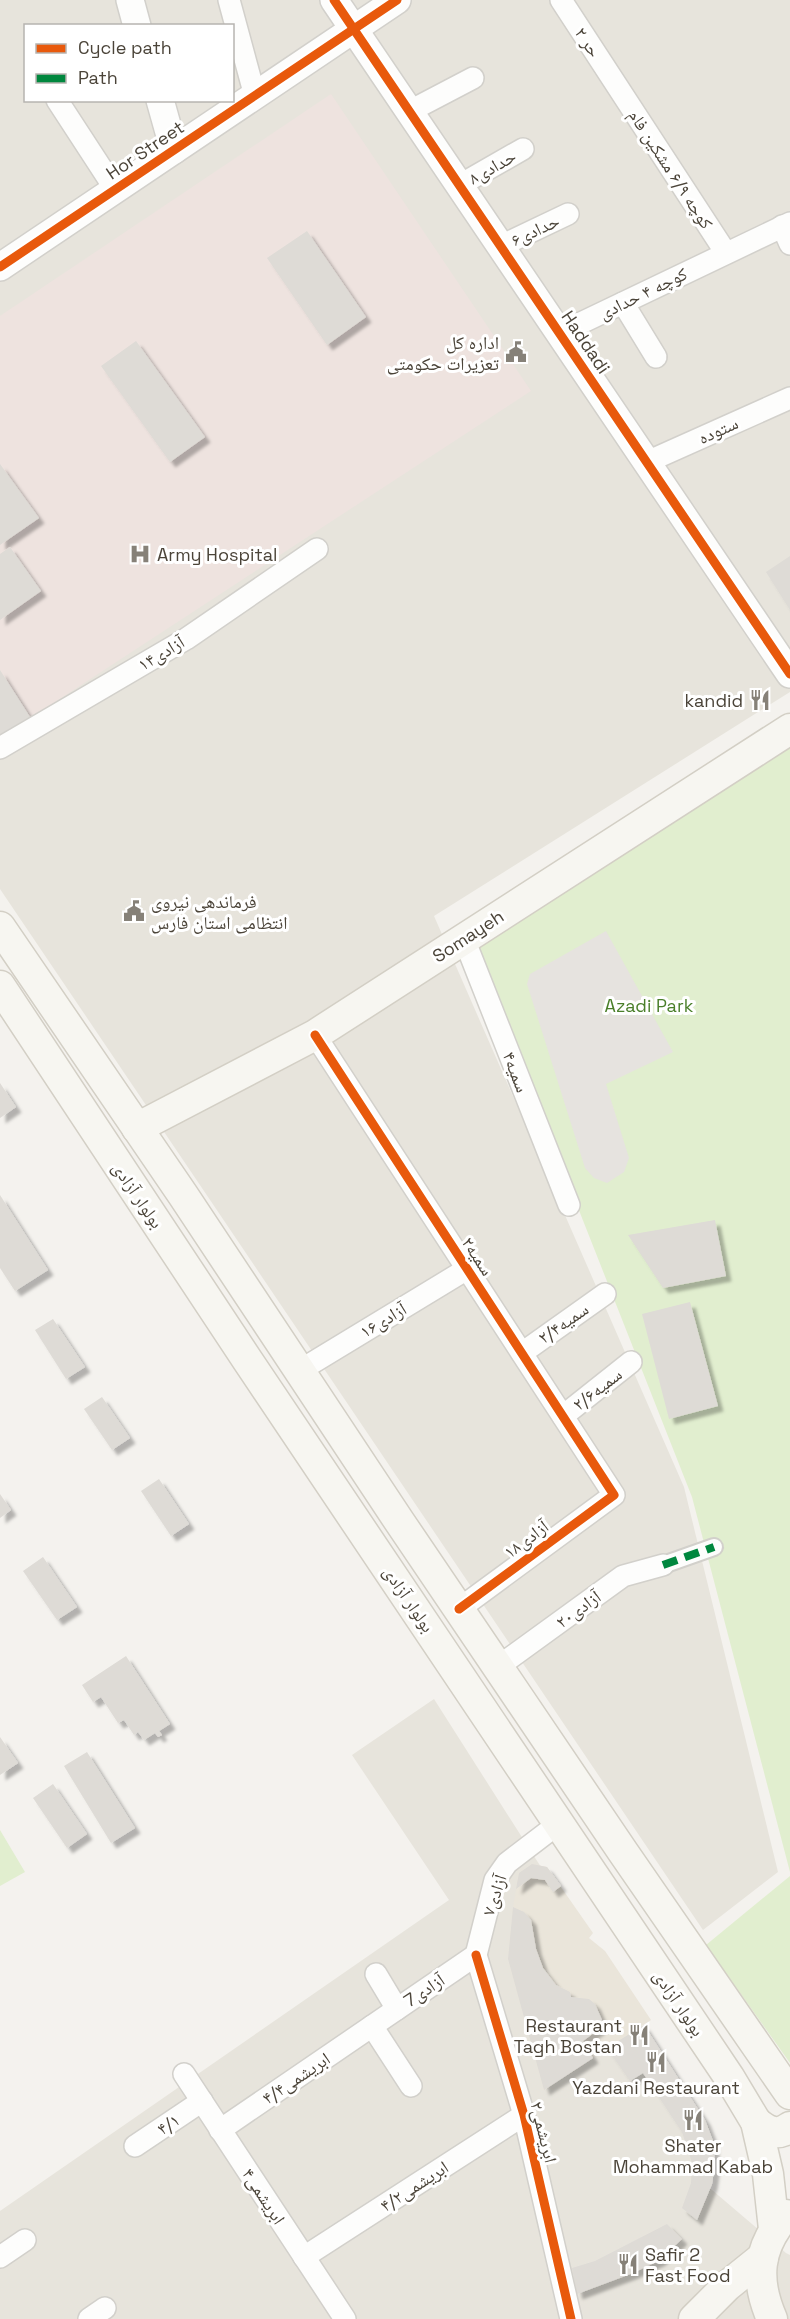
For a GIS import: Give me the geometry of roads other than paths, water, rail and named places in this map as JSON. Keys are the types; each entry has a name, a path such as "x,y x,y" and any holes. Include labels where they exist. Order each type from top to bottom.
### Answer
{"main road":[{"name":"Somayeh","path":"137,1128 315,1035 790,729"},
{"name":"بولوار آزادی","path":"0,927 459,1610 790,2094"},
{"name":"بولوار آزادی","path":"0,986 248,1361 729,2077 756,2122 782,2220"},
{"path":"248,1361 279,1341"},
{"path":"756,2122 768,2132 783,2132 790,2127"},
{"path":"772,2319 763,2298 760,2271 763,2257 782,2220"},
{"path":"694,2319 727,2286 763,2257"}],"street":[{"path":"130,0 136,24"},
{"path":"229,0 255,96"},
{"name":"Haddadi","path":"334,0 790,674"},
{"name":"Hor Street","path":"0,267 397,0"},
{"name":"۲ حر","path":"561,0 616,84"},
{"path":"410,111 473,78"},
{"name":"کوچه ۶/۹ مشکین فام","path":"616,84 726,253"},
{"path":"58,102 116,189"},
{"path":"161,102 174,150"},
{"name":"۸حدادی","path":"460,185 523,148"},
{"name":"۶حدادی","path":"501,246 568,214"},
{"name":"کوچه ۴ حدادی","path":"560,333 726,253 787,231"},
{"path":"623,303 656,357"},
{"name":"ستوده","path":"647,462 790,398"},
{"name":"آزادی۱۴","path":"0,747 186,639 317,549"},
{"name":"سمیه۴","path":"464,939 569,1204"},
{"name":"۲سمیه","path":"315,1035 614,1495"},
{"name":"آزادی۱۶","path":"299,1371 467,1269"},
{"name":"سمیه۲/۴","path":"522,1353 605,1294"},
{"name":"سمیه۲/۶","path":"563,1416 631,1362"},
{"name":"آزادی۱۸","path":"459,1610 614,1495"},
{"path":"663,1565 714,1547"},
{"name":"آزادی۲۰","path":"499,1666 623,1576 663,1565"},
{"name":"آزادی۷","path":"476,1955 495,1880 507,1863 558,1824"},
{"name":"7آزادی","path":"372,2026 476,1955"},
{"name":"ابریشمی۲","path":"476,1955 524,2115 571,2319"},
{"path":"376,1974 397,2008"},
{"path":"372,2026 411,2086"},
{"name":"ابریشمی۴/۴","path":"220,2130 372,2026"},
{"name":"ابریشمی۴","path":"184,2074 345,2319"},
{"name":"۴/۱","path":"135,2146 202,2101"},
{"name":"ابریشمی۴/۲","path":"304,2257 524,2115"},
{"path":"0,2257 25,2241"}],"place":[{"name":"اداره کل تعزیرات حکومتی","path":"516,352"},
{"name":"Army Hospital","path":"140,554"},
{"name":"kandid","path":"760,700"},
{"name":"فرماندهی نیروی انتظامی استان فارس","path":"134,911"},
{"name":"Restaurant Tagh Bostan","path":"639,2035"},
{"name":"Yazdani Restaurant","path":"656,2062"},
{"name":"Shater Mohammad Kabab","path":"693,2120"},
{"name":"Safir 2 Fast Food","path":"628,2264"}],"park label":[{"name":"Azadi Park","path":"649,1005"}]}
